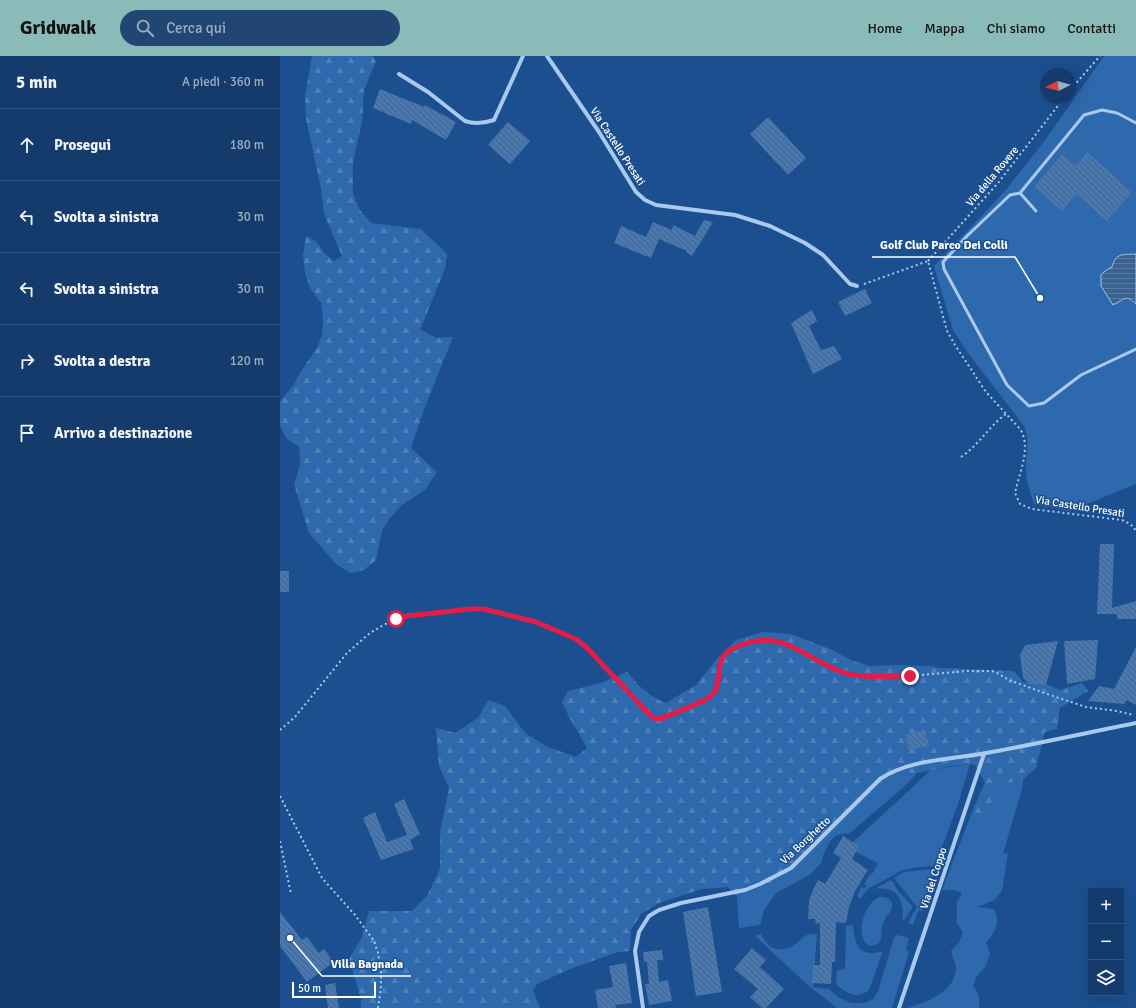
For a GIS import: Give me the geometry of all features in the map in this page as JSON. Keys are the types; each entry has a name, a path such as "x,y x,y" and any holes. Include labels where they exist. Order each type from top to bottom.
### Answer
{"street":[{"path":"398,74 428,92 465,121 472,123 490,122 494,120 523,56"},
{"name":"Via Castello Presati","path":"547,56 599,132 636,192 645,200 656,204 735,215 770,226 805,243 823,255 850,284 857,286"},
{"path":"984,754 1136,723"},
{"name":"Via Borghetto","path":"643,1008 635,951 639,932 649,916 659,910 681,903 744,890 760,884 791,868 880,780 891,772 906,766 984,754"},
{"name":"Via del Coppo","path":"899,1008 984,754"}],"lane":[{"path":"1136,123 1117,112 1102,110 1084,116 1020,193 1010,195 967,236 943,262 944,269 1007,385 1029,406 1044,403 1082,374 1136,348"},
{"path":"1020,193 1036,211"}],"path":[{"path":"1076,83 1100,56"},
{"name":"Via della Rovere","path":"928,261 998,183 1059,104"},
{"path":"857,286 928,261"},
{"name":"Via Castello Presati","path":"928,261 947,331 955,346 986,392 1024,435 1024,456 1015,493 1020,504 1032,508 1122,520 1131,525 1136,532"},
{"path":"961,457 971,451 996,422 1006,414"},
{"path":"280,730 295,717 347,653 370,633 389,622 407,616 470,609 484,609 500,612 536,622 576,639 587,648 648,713 656,719 660,719 708,698 715,690 720,663 724,655 731,649 754,641 772,640 786,643 837,670 850,675 910,676 968,671 992,671 997,672 1009,680 1037,691 1086,707 1117,711 1136,716"},
{"path":"280,796 322,878 355,915 374,941 378,953 381,972 381,987 378,1008"},
{"path":"280,842 290,894"}],"green space":[{"path":"312,56 373,56 376,61 364,90 362,122 353,162 353,194 360,210 371,223 421,229 447,254 445,269 420,330 437,338 453,337 424,409 411,448 437,472 425,490 402,505 390,518 382,530 376,560 364,570 350,573 336,564 309,533 294,484 299,469 299,447 286,438 280,425 280,401 293,386 301,371 317,348 322,335 323,318 321,303 310,288 305,272 303,255 306,236 316,241 325,254 334,261 342,256 324,214 321,188 306,119 305,96"},
{"path":"1104,56 1136,56 1136,484 1070,511 1034,504 1026,476 1027,441 1024,426 968,353 953,330 934,266 1005,191 1043,143 1070,104 1076,104 1076,96"},
{"path":"763,632 791,634 830,649 853,661 870,666 930,666 939,668 1014,671 1023,682 1043,683 1060,690 1082,683 1088,691 1060,708 1057,729 1045,732 1036,768 1023,779 1019,779 1000,787 983,821 970,817 985,782 974,764 952,766 902,776 888,782 804,864 789,875 737,897 728,887 702,889 659,903 641,914 631,930 630,951 618,952 570,969 537,984 533,990 540,1008 361,1008 361,999 349,959 362,937 369,911 412,911 427,896 440,869 440,832 449,788 439,766 436,728 455,733 478,718 488,700 505,706 525,733 548,747 576,757 587,748 562,702 568,691 601,683 627,672 644,690 666,703 696,685 716,660 736,640"},
{"path":"970,764 957,807 935,866 903,870 869,888 860,899 857,896 861,887 865,888 867,886 864,884 870,874 873,873 878,863 856,852 853,842 931,770"},
{"path":"917,773 907,784 850,833 837,835 830,841 821,863 811,874 776,893 764,910 760,925 739,928 737,897 789,875 804,864 888,782 902,776"},
{"path":"1019,779 1023,779 1023,785 1003,854 1008,853 1002,891 994,900 978,907 994,909 997,918 996,927 986,943 990,954 985,967 976,977 973,986 979,995 979,1008 908,1008 932,999 940,994 951,983 955,976 956,967 951,951 959,942 963,933 957,923 957,902 962,893 954,890 942,890 970,817 983,821 1000,787"},
{"path":"935,869 922,911 918,911 913,925 908,923 917,907 894,878 904,872"},
{"path":"891,880 899,892 913,907 903,922 901,902 898,896 890,890 875,889"},
{"path":"880,897 889,899 892,907 884,920 880,942 869,946 862,935 863,920 869,905"},
{"path":"853,925 855,939 863,951 875,953 883,951 869,990 860,995 852,994 836,984 837,970 845,969 846,926"},
{"path":"761,934 772,947 781,949 792,946 807,935 817,934 813,987 829,989 838,997 851,1003 865,1003 873,999 878,991 894,938 897,935 909,938 906,949 909,952 892,1008 837,1008 810,987 755,936"}],"shaded area":[{"path":"1136,254 1136,304 1130,299 1125,298 1113,305 1101,286 1101,275 1112,267 1116,259 1121,255"}],"building":[{"path":"380,89 424,107 425,105 456,122 446,140 412,120 411,124 373,108"},
{"path":"768,117 806,158 788,175 750,134"},
{"path":"508,122 530,141 510,164 488,145"},
{"path":"1087,152 1132,192 1107,221 1076,194 1062,211 1034,187 1062,154 1076,166"},
{"path":"704,220 713,222 692,256 686,252 687,251 659,239 651,258 614,243 621,226 646,237 653,222 672,230 673,225 695,236"},
{"path":"865,289 872,303 845,316 838,302"},
{"path":"812,310 817,321 809,326 821,350 834,346 842,359 813,374 791,323"},
{"path":"1100,544 1114,544 1112,608 1136,601 1136,619 1117,619 1117,614 1097,614"},
{"path":"280,571 289,571 289,592 280,592"},
{"path":"1098,640 1095,679 1067,684 1064,641"},
{"path":"1058,641 1046,685 1030,684 1023,678 1020,655 1025,645"},
{"path":"1136,647 1136,705 1126,700 1125,704 1088,701 1099,686 1114,689"},
{"path":"925,730 929,746 909,750 905,735"},
{"path":"404,799 420,834 410,840 414,849 381,860 363,818 375,812 387,842 407,835 394,804"},
{"path":"843,836 859,846 852,859 868,870 855,891 849,907 846,923 836,922 835,962 832,962 831,984 812,983 813,965 820,965 820,923 816,924 815,919 808,919 809,901 818,880 825,884 841,858 833,853"},
{"path":"708,907 722,992 696,996 683,912"},
{"path":"280,912 302,940 307,937 319,953 324,949 334,962 307,982 280,946"},
{"path":"752,948 766,960 760,967 784,989 766,1008 762,1008 750,997 758,989 734,969"},
{"path":"662,950 663,960 657,960 659,982 668,980 672,1001 649,1005 645,984 649,984 647,962 644,962 643,952"},
{"path":"626,963 632,1003 615,1005 616,1008 598,1008 595,990 613,987 609,966"},
{"path":"335,983 339,1008 328,1008 325,985"}],"place":[{"name":"Golf Club Parco Dei Colli","path":"1040,298"},
{"name":"Villa Bagnada","path":"290,938"}],"route":[{"path":"396,619 407,616 470,609 484,609 536,622 576,639 587,648 648,713 656,719 660,719 708,698 714,693 720,663 724,655 731,649 754,641 777,640 786,643 837,670 850,675 910,676"}]}
